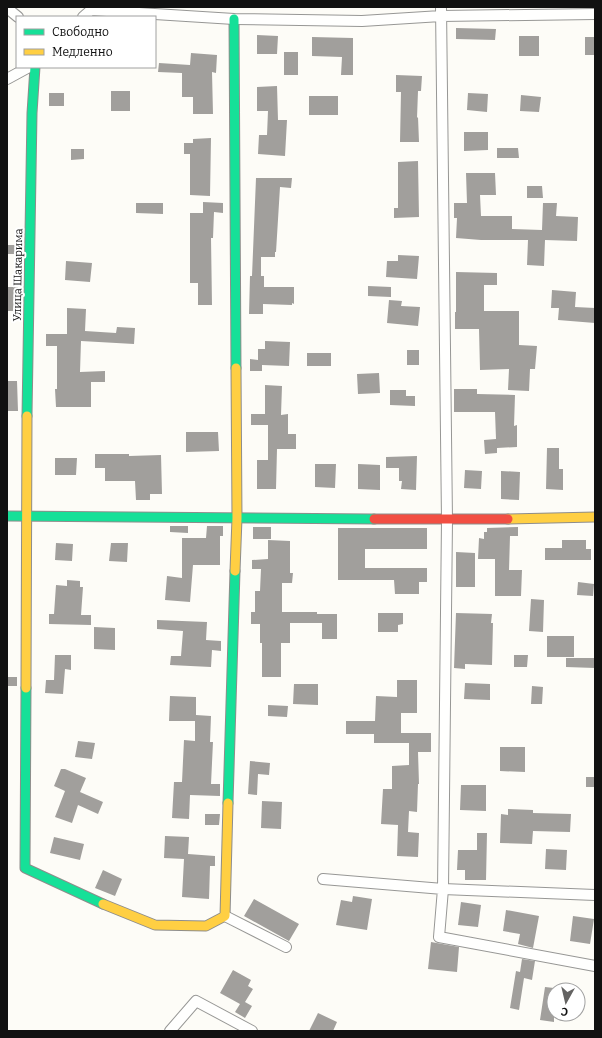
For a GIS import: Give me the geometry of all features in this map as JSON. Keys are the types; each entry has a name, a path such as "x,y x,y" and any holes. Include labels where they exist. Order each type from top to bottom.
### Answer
{"street":[{"path":"7,8 17,16"},
{"path":"84,16 93,8 234,19 362,21 441,12 595,14"},
{"path":"441,12 447,520 443,889 439,937 595,966"},
{"path":"234,19 237,518 225,916 286,947"},
{"path":"7,80 26,68"},
{"name":"Улица Шакарима","path":"35,68 32,113 26,516 25,868 115,910 155,925 206,926 225,916"},
{"path":"7,516 447,520 595,517"},
{"path":"323,879 443,889 595,895"},
{"path":"170,1031 196,1001 252,1031"}],"building":[{"path":"456,28 496,29 495,40 456,39"},
{"path":"257,35 278,36 277,54 257,54"},
{"path":"519,36 539,36 539,56 519,56"},
{"path":"312,37 353,38 353,75 341,75 342,57 312,56"},
{"path":"585,37 595,37 595,55 585,55"},
{"path":"284,52 298,52 298,75 284,75"},
{"path":"191,53 217,55 216,73 212,72 213,114 193,114 193,97 182,97 182,73 158,72 159,63 190,65"},
{"path":"396,75 422,76 421,91 418,91 417,118 418,117 419,142 400,142 401,92 396,92"},
{"path":"277,86 278,120 287,120 285,156 258,154 259,135 267,135 268,111 257,111 257,87"},
{"path":"111,91 130,91 130,111 111,111"},
{"path":"49,93 64,93 64,106 49,106"},
{"path":"468,93 488,94 487,112 467,110"},
{"path":"521,95 541,97 539,112 520,111"},
{"path":"309,96 338,96 338,115 309,115"},
{"path":"464,132 488,132 488,150 464,151"},
{"path":"211,138 210,196 190,195 190,154 184,154 184,143 193,143 193,139"},
{"path":"497,148 518,148 519,158 497,158"},
{"path":"71,149 84,149 84,159 71,160"},
{"path":"418,161 419,217 394,218 394,208 398,208 398,162"},
{"path":"466,173 495,173 496,195 480,195 481,216 512,216 512,229 542,230 543,203 557,203 556,216 578,217 577,241 545,240 544,266 527,265 528,240 481,240 456,238 457,218 454,218 454,203 467,203"},
{"path":"256,178 292,178 291,188 280,187 275,257 261,257 261,276 264,276 264,287 294,287 294,304 263,304 263,314 249,314 250,276 252,276"},
{"path":"527,186 542,186 543,198 527,198"},
{"path":"203,202 223,203 223,213 214,212 213,238 211,238 212,305 198,305 198,283 190,283 190,213 203,213"},
{"path":"136,203 163,203 163,214 136,213"},
{"path":"7,245 17,245 16,254 7,254"},
{"path":"398,255 419,256 417,279 386,277 387,261 398,261"},
{"path":"66,261 92,263 90,282 65,280"},
{"path":"456,272 497,273 497,285 484,285 484,311 519,311 519,345 537,346 535,369 530,369 529,391 508,390 509,369 480,370 479,329 455,329"},
{"path":"368,286 391,287 391,297 368,296"},
{"path":"7,287 18,287 18,311 7,311"},
{"path":"552,290 576,292 575,307 595,308 595,323 558,320 559,308 551,308"},
{"path":"389,300 402,301 401,306 420,307 418,326 387,323"},
{"path":"67,308 86,309 85,331 116,333 117,327 135,328 134,344 81,341 80,372 105,371 105,382 91,382 91,407 56,407 55,389 57,389 57,346 46,346 46,334 67,334"},
{"path":"265,341 290,342 289,366 262,365 262,371 250,371 250,359 258,360 258,349 265,349"},
{"path":"407,350 419,350 419,365 407,365"},
{"path":"307,353 331,353 331,366 307,366"},
{"path":"379,373 380,393 358,394 357,374"},
{"path":"7,381 17,381 18,411 7,411"},
{"path":"265,385 282,386 281,415 288,414 288,434 296,434 296,449 277,449 276,489 257,489 257,460 268,460 268,425 251,425 251,414 265,414"},
{"path":"454,389 477,389 477,394 515,395 514,426 517,425 517,447 497,448 497,453 485,454 484,440 496,439 495,412 454,412"},
{"path":"390,390 406,390 406,396 415,396 415,406 390,405"},
{"path":"186,432 218,432 219,451 186,452"},
{"path":"547,448 559,448 559,469 563,469 563,490 546,489"},
{"path":"95,454 129,454 129,456 161,455 162,494 150,494 150,500 136,500 135,481 105,481 105,468 95,468"},
{"path":"417,456 416,490 401,489 402,481 399,481 399,468 386,468 386,457"},
{"path":"55,458 77,458 76,475 55,475"},
{"path":"315,464 336,464 335,488 315,487"},
{"path":"358,464 380,465 380,490 358,489"},
{"path":"465,470 482,471 481,489 464,488"},
{"path":"501,471 520,472 519,500 501,499"},
{"path":"170,526 188,526 188,533 170,532"},
{"path":"207,526 223,526 223,536 220,536 220,565 193,565 190,602 165,600 167,576 182,578 182,538 206,538"},
{"path":"253,527 271,527 271,539 253,539"},
{"path":"518,527 518,536 510,536 509,570 522,570 521,596 495,596 495,559 478,559 479,538 484,539 484,532 487,532 487,528"},
{"path":"338,528 427,528 427,549 365,549 365,568 427,568 427,582 419,582 419,594 395,594 394,580 338,580"},
{"path":"268,540 290,541 290,573 293,573 292,583 282,583 282,612 317,612 317,614 337,614 337,639 322,639 322,623 290,623 290,643 281,643 281,677 262,677 262,643 260,643 260,624 251,624 251,612 255,612 255,591 260,591 261,569 252,569 252,560 268,559"},
{"path":"562,540 586,540 586,549 591,549 591,560 545,560 545,548 562,548"},
{"path":"56,543 73,544 72,561 55,560"},
{"path":"111,543 128,543 127,562 109,561"},
{"path":"456,552 475,553 475,587 456,587"},
{"path":"67,580 80,581 80,587 83,587 81,615 91,615 91,625 49,624 49,614 54,614 56,585 67,586"},
{"path":"578,582 594,584 593,596 577,595"},
{"path":"531,599 544,600 543,632 529,631"},
{"path":"378,613 403,613 403,624 398,625 398,632 378,632"},
{"path":"456,613 492,614 492,665 465,664 465,669 454,668"},
{"path":"157,620 207,622 206,640 221,641 221,651 212,650 211,667 170,665 171,656 181,656 183,631 157,629"},
{"path":"94,627 115,628 115,650 94,649"},
{"path":"547,636 574,636 574,657 547,657"},
{"path":"55,655 71,655 71,670 65,669 63,694 45,693 46,680 54,680"},
{"path":"514,655 528,655 527,667 514,667"},
{"path":"566,658 595,658 595,668 566,667"},
{"path":"7,677 17,677 17,686 7,686"},
{"path":"397,680 417,680 417,713 401,713 401,733 431,733 431,752 418,752 419,784 417,812 409,811 408,832 419,833 418,857 397,856 398,825 381,824 383,789 392,789 392,766 409,765 409,743 374,743 374,734 346,734 346,721 375,721 376,696 397,697"},
{"path":"465,683 490,684 490,700 464,699"},
{"path":"294,684 318,684 318,705 293,704"},
{"path":"532,686 543,687 542,704 531,704"},
{"path":"170,696 196,697 196,715 211,716 210,742 213,742 211,784 220,784 220,796 190,795 189,819 172,818 174,782 182,782 184,740 195,741 195,721 169,721"},
{"path":"268,705 288,706 287,717 268,716"},
{"path":"78,741 95,743 92,759 75,757"},
{"path":"500,747 525,747 525,772 500,771"},
{"path":"250,761 270,763 269,775 258,774 257,795 248,794"},
{"path":"61,769 65,769 86,778 80,792 103,802 98,814 78,805 72,823 55,817 65,791 54,786"},
{"path":"586,777 595,777 595,787 586,787"},
{"path":"461,785 486,785 486,811 460,810"},
{"path":"262,801 282,802 281,829 261,828"},
{"path":"508,809 533,810 533,813 571,814 570,832 533,831 532,844 500,843 501,814 508,815"},
{"path":"205,814 220,814 219,825 205,825"},
{"path":"477,833 487,833 486,880 465,880 465,870 457,870 458,850 477,850"},
{"path":"165,836 189,837 188,854 215,856 215,866 210,866 209,899 182,897 184,859 164,858"},
{"path":"54,837 84,844 80,860 50,853"},
{"path":"546,849 567,850 566,870 545,869"},
{"path":"103,870 122,879 115,896 95,888"},
{"path":"353,896 372,899 367,930 336,925 341,900 352,902"},
{"path":"254,899 299,924 289,941 244,916"},
{"path":"461,902 481,905 478,927 458,925"},
{"path":"506,910 539,916 533,948 518,944 520,934 503,931"},
{"path":"573,916 594,919 590,944 570,941"},
{"path":"431,942 459,947 457,972 428,969"},
{"path":"522,959 535,961 532,980 524,978 519,1010 510,1008 516,971 520,972"},
{"path":"233,970 251,980 248,986 253,989 245,1002 252,1006 245,1018 235,1012 240,1004 220,993"},
{"path":"545,987 546,987 546,1021 540,1020"},
{"path":"318,1013 337,1022 333,1031 309,1031"}],"traffic: fast":[{"path":"234,19 236,368"},
{"path":"27,416 32,113 35,68"},
{"path":"7,516 374,519"},
{"path":"228,803 235,571"},
{"path":"26,688 25,868 103,904"}],"traffic: slow":[{"path":"235,571 237,518 236,368"},
{"path":"26,688 27,416"},
{"path":"508,519 595,517"},
{"path":"103,904 155,925 206,926 225,916 228,803"}],"traffic: jam":[{"path":"374,519 508,519"}]}
